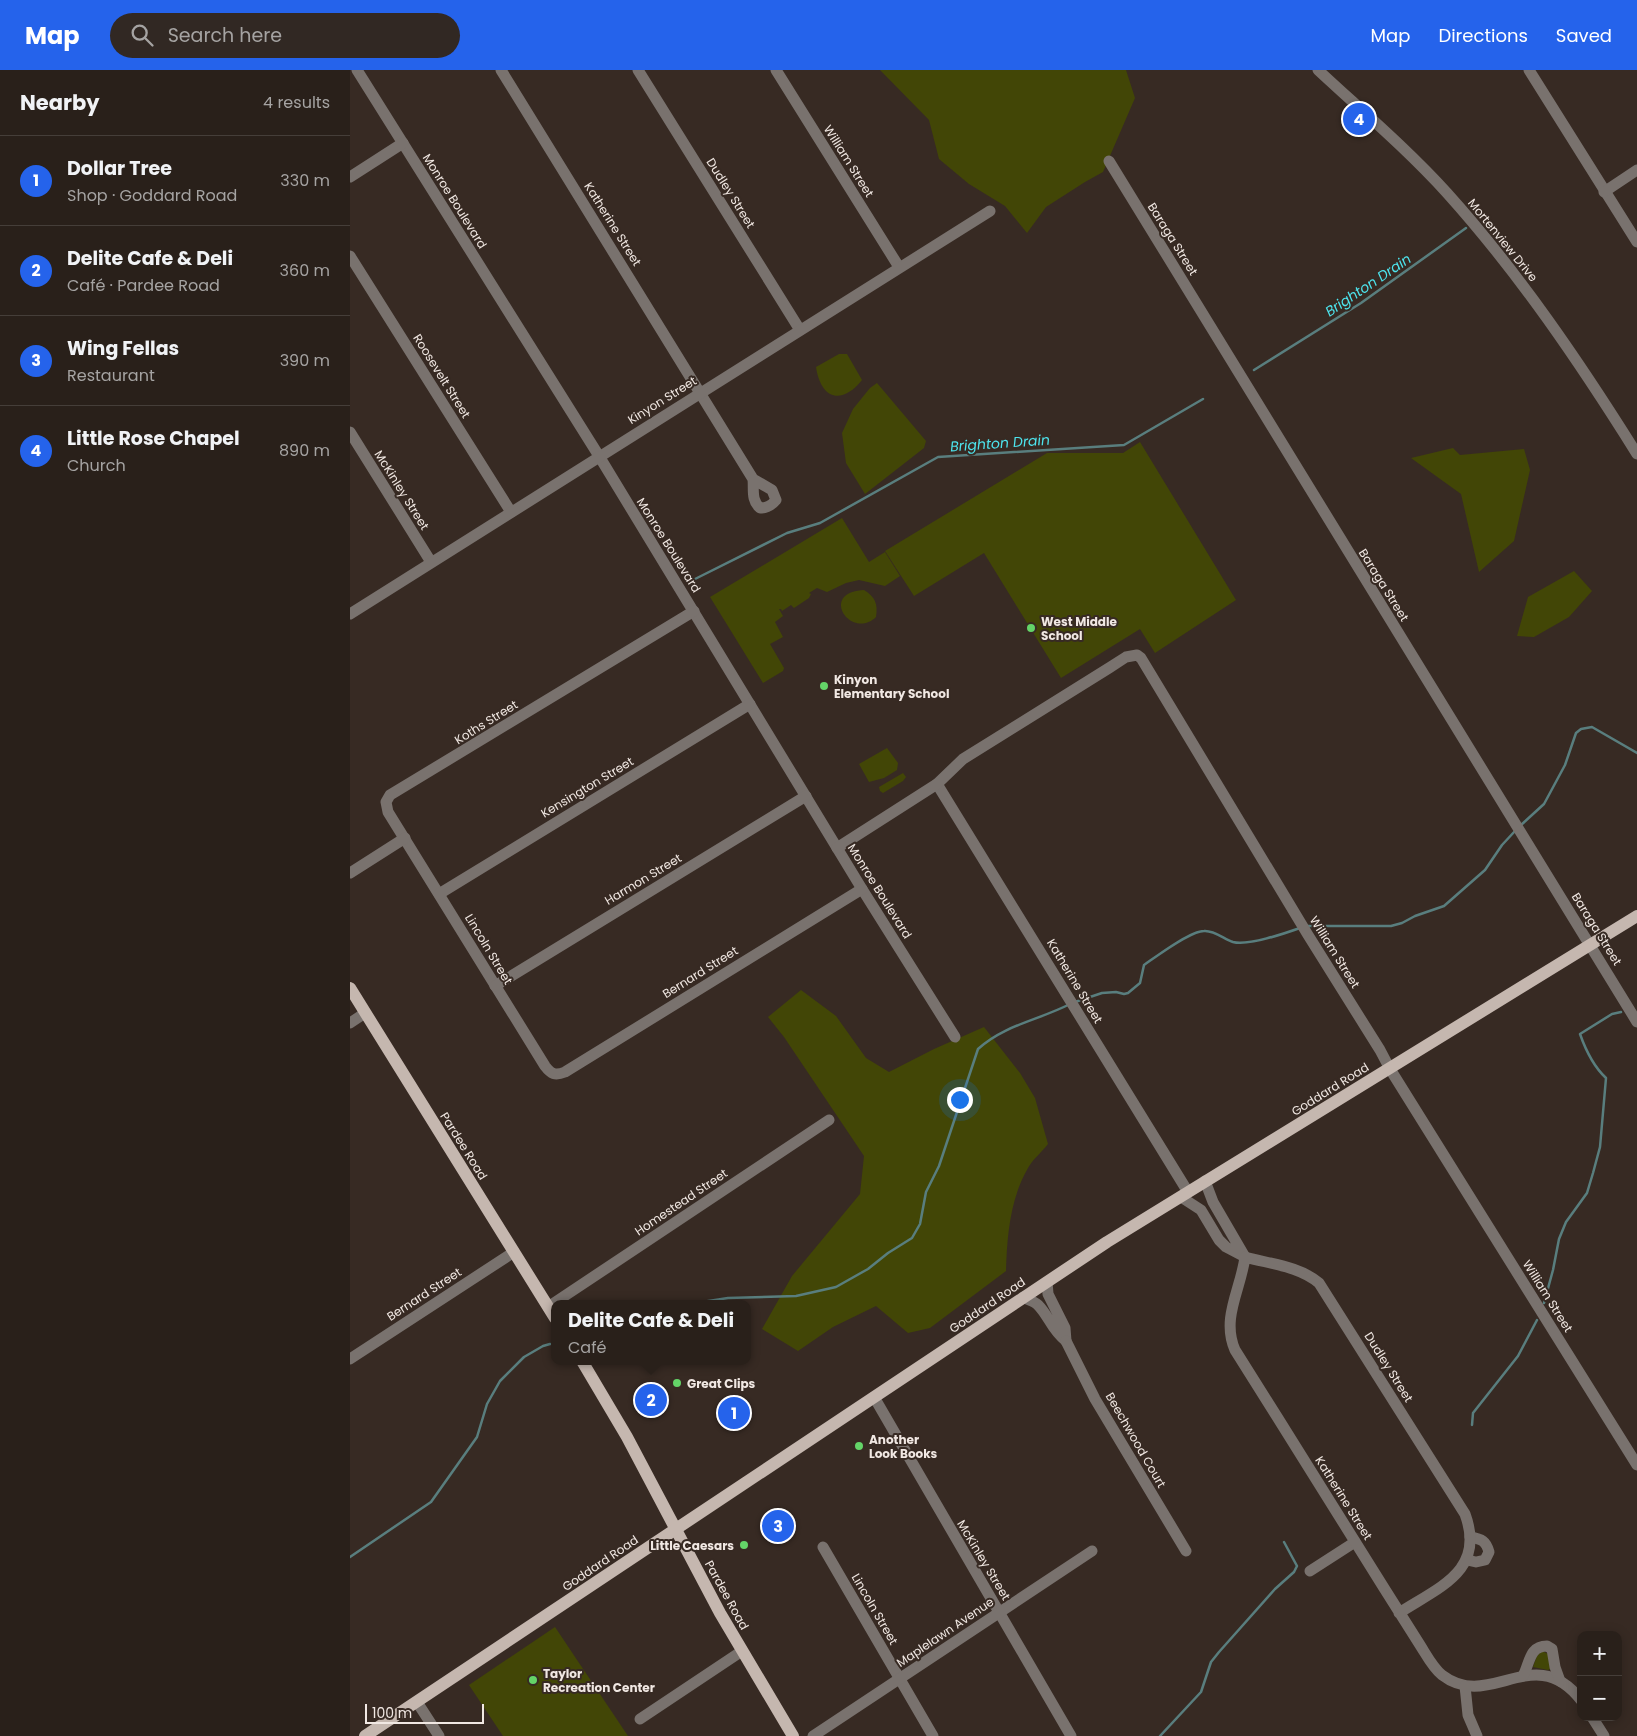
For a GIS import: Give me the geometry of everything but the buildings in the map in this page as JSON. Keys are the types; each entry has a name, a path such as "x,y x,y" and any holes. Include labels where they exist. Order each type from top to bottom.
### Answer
{"main road":[{"name":"Goddard Road","path":"365,1736 1107,1242 1637,916"},
{"name":"Pardee Road","path":"350,988 551,1311"},
{"name":"Pardee Road","path":"584,1365 627,1437 742,1650 793,1736"}],"street":[{"name":"Monroe Boulevard","path":"357,70 599,456 862,889 955,1037"},
{"name":"Katherine Street","path":"501,70 753,479"},
{"name":"Dudley Street","path":"638,70 800,330"},
{"name":"William Street","path":"776,70 899,268"},
{"name":"Mortenview Drive","path":"1318,70 1378,125 1448,194 1531,295 1580,365 1637,454"},
{"path":"1529,70 1637,242"},
{"path":"350,177 403,143"},
{"name":"Baraga Street","path":"1109,161 1517,827 1591,944 1637,1022"},
{"path":"1604,192 1637,170"},
{"name":"Kinyon Street","path":"351,612 990,211"},
{"name":"Roosevelt Street","path":"350,256 511,512"},
{"name":"McKinley Street","path":"350,432 431,562"},
{"name":"Koths Street","path":"405,838 386,809 386,802 390,795 694,611"},
{"name":"William Street","path":"937,784 963,759 1126,657 1137,656 1141,658 1390,1069 1637,1465"},
{"name":"Kensington Street","path":"439,894 750,704"},
{"path":"837,848 937,784"},
{"name":"Katherine Street","path":"937,784 1068,995 1185,1195 1201,1210 1212,1230 1226,1247 1246,1256 1244,1271 1229,1318 1232,1344 1435,1668 1447,1679 1465,1686"},
{"name":"Harmon Street","path":"495,986 806,796"},
{"path":"350,873 405,838"},
{"name":"Lincoln Street","path":"405,838 551,1074"},
{"name":"Bernard Street","path":"551,1074 564,1072 862,889"},
{"path":"350,1023 365,1013"},
{"name":"Homestead Street","path":"557,1300 829,1120"},
{"path":"1206,1182 1213,1202 1246,1256"},
{"name":"Bernard Street","path":"350,1359 514,1252"},
{"name":"Dudley Street","path":"1246,1256 1302,1271 1319,1283 1465,1514 1470,1538 1467,1560"},
{"name":"Beechwood Court","path":"1047,1282 1048,1294 1065,1328 1066,1341 1095,1399 1186,1551"},
{"name":"Beechwood Court","path":"1023,1298 1036,1303 1042,1309 1057,1334 1066,1341"},
{"name":"McKinley Street","path":"874,1397 1071,1736"},
{"path":"1399,1613 1452,1579 1467,1560 1476,1562 1485,1560 1489,1552 1487,1544 1481,1539 1470,1538"},
{"path":"1310,1571 1355,1542"},
{"name":"Lincoln Street","path":"823,1547 933,1736"},
{"name":"Maplelawn Avenue","path":"813,1736 1092,1551"},
{"path":"1523,1676 1536,1647 1547,1646 1552,1649 1560,1681"},
{"path":"640,1719 742,1650"},
{"path":"1476,1736 1468,1716 1465,1686 1480,1687 1523,1676 1541,1675 1569,1686 1577,1695"},
{"path":"416,1702 440,1736"},
{"path":"1595,1721 1604,1736"}],"shaded area":[{"path":"880,70 1126,70 1135,98 1103,172 1046,207 1027,233 1005,206 969,184 939,159 929,120"},
{"path":"839,354 847,354 862,380 854,388 840,396 827,392 822,386 816,367"},
{"path":"877,383 926,441 924,448 865,494 846,463 842,433 853,409 870,388"},
{"path":"1140,442 1236,600 1155,653 1140,629 1061,678 984,553 914,596 885,551 1047,453 1123,453"},
{"path":"1453,448 1460,455 1524,449 1530,470 1514,541 1479,572 1461,494 1411,458"},
{"path":"842,518 869,562 885,552 900,576 885,586 859,580 846,583 827,592 817,588 809,593 811,594 809,598 794,608 791,605 782,611 779,609 783,616 775,622 783,637 770,644 784,668 783,671 763,683 710,597"},
{"path":"1574,571 1592,591 1569,617 1534,637 1517,636 1528,597"},
{"path":"864,590 875,601 877,608 876,617 866,623 857,623 849,620 843,613 841,606 843,598 850,593"},
{"path":"887,748 898,763 897,770 884,778 869,782 859,764"},
{"path":"903,773 906,777 903,781 883,793 880,791 879,787"},
{"path":"801,990 836,1016 866,1058 889,1072 934,1049 984,1027 1020,1073 1035,1098 1048,1144 1030,1165 1017,1192 1007,1244 1006,1271 930,1328 908,1333 876,1306 833,1327 798,1351 762,1329 792,1276 860,1194 864,1156 784,1037 768,1017"},
{"name":"Taylor Recreation Center","path":"555,1627 628,1736 503,1736 469,1685"},
{"path":"1542,1651 1548,1654 1550,1669 1548,1670 1533,1667 1537,1656"}],"waterway":[{"name":"Brighton Drain","path":"1254,370 1361,303 1466,228"},
{"name":"Brighton Drain","path":"695,579 787,533 820,523 938,457 1124,445 1203,399"},
{"path":"1521,825 1544,804 1565,765 1576,733 1581,729 1592,727 1637,753"},
{"path":"1306,926 1391,926 1444,906 1485,870 1502,845 1515,831"},
{"path":"1075,1002 1102,993 1128,993 1140,983 1144,965 1198,932 1211,932 1239,943 1266,938 1300,928"},
{"path":"715,1300 796,1296 836,1287 868,1269 888,1253 912,1238 920,1224 926,1192 939,1166 978,1049 1010,1028 1070,1004"},
{"path":"1544,1303 1559,1239 1566,1222 1587,1193 1600,1147 1606,1078 1590,1058 1580,1034 1612,1014 1621,1012"},
{"path":"1472,1425 1473,1413 1518,1356 1537,1320"},
{"path":"350,1557 431,1502 477,1437 487,1404 500,1381 524,1357 550,1344"},
{"path":"1160,1736 1201,1692 1211,1662 1219,1652 1275,1589 1294,1572 1297,1566 1284,1542"}],"place":[{"name":"Little Rose Chapel","path":"1359,119"},
{"name":"West Middle School","path":"1031,628"},
{"name":"Kinyon Elementary School","path":"824,686"},
{"name":"Great Clips","path":"677,1383"},
{"name":"Delite Cafe & Deli","path":"651,1400"},
{"name":"Dollar Tree","path":"734,1413"},
{"name":"Another Look Books","path":"859,1446"},
{"name":"Wing Fellas","path":"778,1526"},
{"name":"Little Caesars","path":"744,1545"},
{"name":"Taylor Recreation Center","path":"533,1680"}]}
